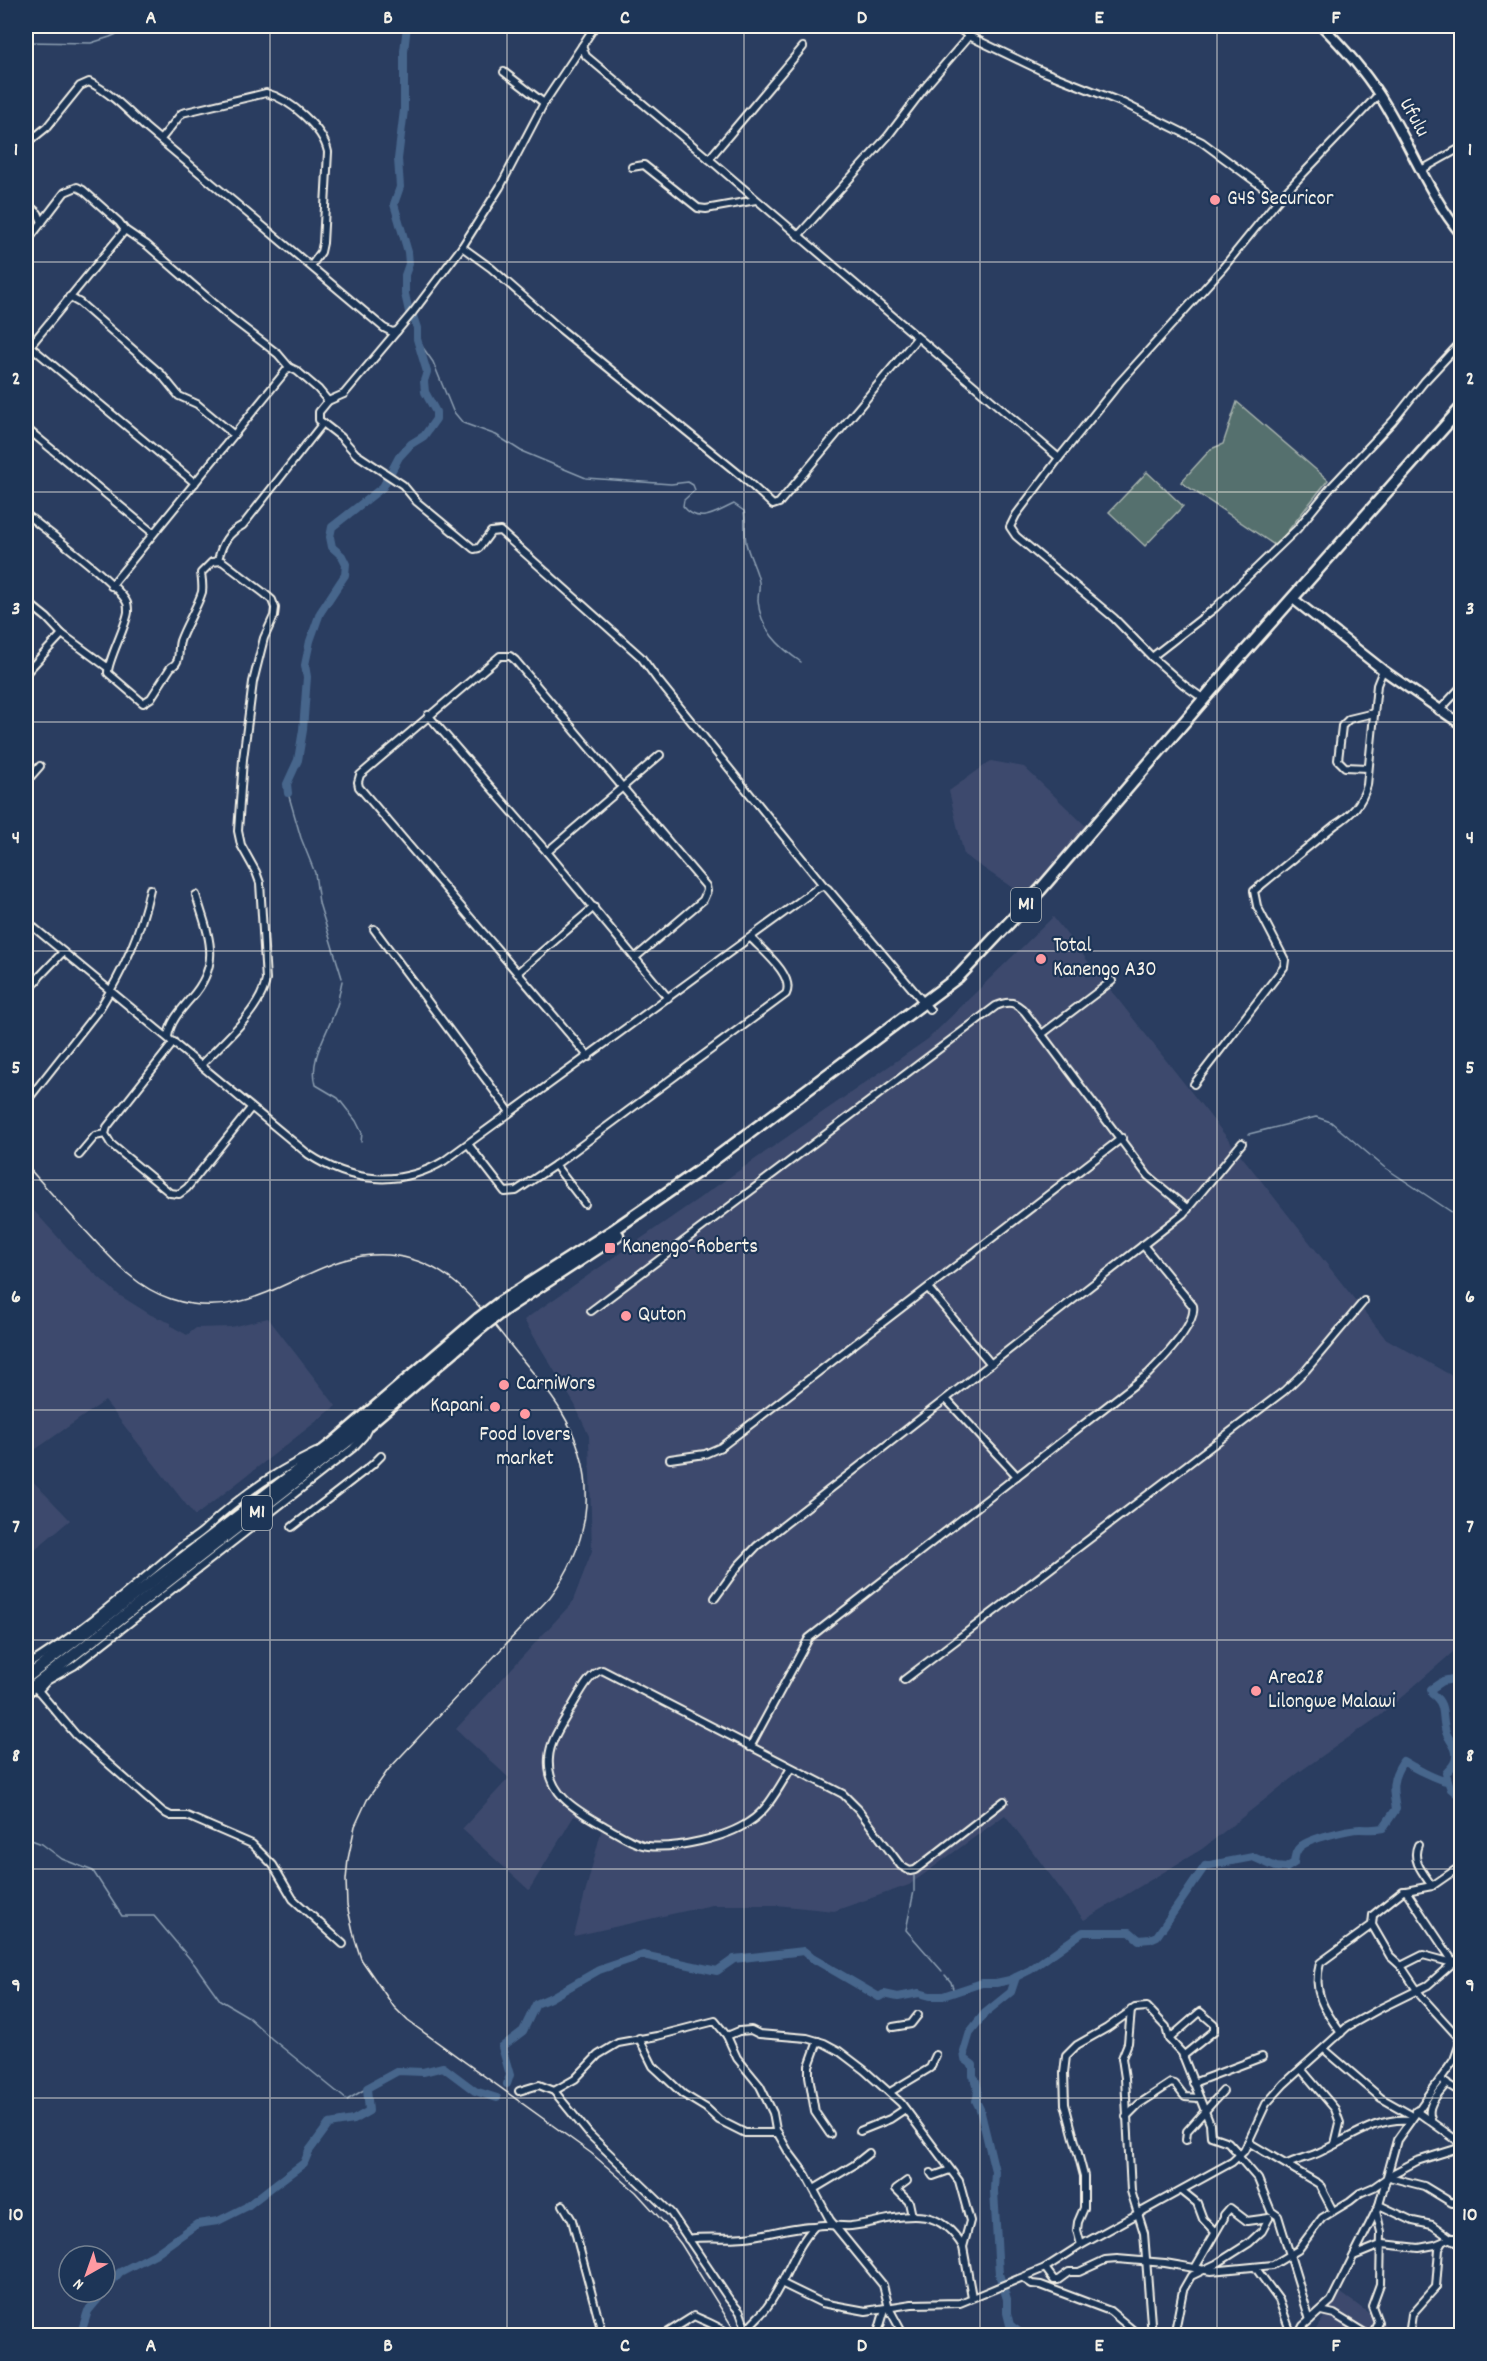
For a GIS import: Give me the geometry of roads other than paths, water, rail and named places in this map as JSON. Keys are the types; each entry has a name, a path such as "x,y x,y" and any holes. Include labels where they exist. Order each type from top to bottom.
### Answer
{"highway":[{"name":"M1","path":"927,1007 1019,913 1461,407"},
{"name":"M1","path":"29,1680 332,1444 502,1306 661,1205 965,980 1014,928 1461,416"},
{"name":"M1","path":"29,1680 236,1529 371,1422 480,1323"}],"street":[{"path":"595,26 544,103 500,187 462,247 397,331 344,394 328,401 317,416 356,454 403,485 417,502 474,549 478,549 490,532 500,531 574,594 645,661 657,679 824,886 927,1007"},
{"path":"955,26 969,36 1042,71 1123,103 1202,142 1279,199"},
{"name":"Ufulu","path":"1322,26 1351,57 1378,94 1461,235"},
{"path":"798,236 888,136 926,86 969,36"},
{"path":"582,46 586,56 1059,458"},
{"path":"709,159 803,47"},
{"path":"504,72 544,103"},
{"path":"26,144 47,127 80,86 89,82 113,97 388,331 397,331"},
{"path":"161,139 183,113 266,93 281,99 313,124 324,139 328,152 323,243 321,252 311,266"},
{"path":"1204,699 1184,686 1114,618 1016,536 1010,527 1059,458 1120,382 1222,268 1279,199 1378,94"},
{"path":"26,134 32,140"},
{"path":"1421,170 1461,147"},
{"path":"632,167 644,165 698,208 756,200"},
{"path":"26,243 65,192 77,188 231,318 278,354 290,367 318,389 328,401"},
{"path":"26,203 38,213 42,222"},
{"path":"125,230 28,348 195,483"},
{"path":"462,247 491,268 558,327 736,471 773,505 779,503 917,339"},
{"path":"69,297 80,303 161,374 179,396 196,404 233,434"},
{"path":"1152,657 1215,608 1297,529 1332,486 1393,421 1461,341"},
{"path":"111,586 290,367"},
{"path":"218,560 228,536 243,525 323,423"},
{"path":"26,428 153,533"},
{"path":"26,514 111,586 128,604 128,614 116,651 107,667 108,673 143,703 151,698 171,667 176,664 179,645 187,621 201,596 203,586 201,573 212,562 218,560"},
{"path":"201,1065 253,1009 264,990 266,980 260,883 241,845 238,831 243,759 253,682 264,638 274,616 275,608 272,600 264,593 218,560"},
{"path":"26,601 62,634 107,667"},
{"path":"1297,602 1383,670 1461,725"},
{"path":"26,673 62,634"},
{"path":"589,1057 359,787 357,782 360,775 493,660 504,655 510,656 704,882 707,891 703,900 636,957"},
{"path":"1194,1084 1284,967 1285,960 1257,906 1254,891 1354,811 1364,795 1377,685 1383,670"},
{"path":"1439,711 1461,686"},
{"path":"1368,768 1345,767 1338,760 1342,726 1349,719 1374,713"},
{"path":"428,715 594,907 668,998"},
{"path":"547,852 660,755"},
{"path":"26,782 40,766"},
{"path":"26,921 308,1154 326,1166 368,1178 388,1180 410,1176 439,1165 815,890 824,886"},
{"path":"26,1102 110,992 143,922 150,889"},
{"path":"168,1037 170,1026 202,986 209,964 211,942 196,895"},
{"path":"517,973 594,907"},
{"path":"374,929 510,1112"},
{"path":"468,1144 505,1192 516,1191 555,1165 786,994 789,986 786,976 751,938"},
{"path":"26,996 40,976 63,952"},
{"path":"1042,1034 1112,981"},
{"path":"591,1311 996,1006 1010,1001 1020,1006 1122,1138 1148,1176 1188,1209"},
{"path":"105,1134 113,1118 174,1042"},
{"path":"105,1134 111,1144 170,1193 179,1194 187,1188 251,1108"},
{"path":"80,1155 95,1136 105,1134"},
{"path":"670,1459 705,1454 721,1447 1122,1138"},
{"path":"715,1598 743,1560 757,1546 1188,1209 1242,1143"},
{"path":"555,1165 585,1204"},
{"path":"750,1747 809,1638 1148,1374 1192,1319 1193,1306 1189,1299 1168,1278 1143,1245"},
{"path":"928,1288 991,1364"},
{"path":"904,1680 1284,1390 1306,1370 1364,1301"},
{"path":"946,1399 1017,1476"},
{"path":"292,1527 381,1456"},
{"path":"791,1768 765,1807 744,1826 719,1836 686,1843 652,1846 632,1841 570,1806 555,1788 549,1756 573,1705 593,1676 602,1670 791,1768 848,1799 902,1866 910,1872 1004,1801"},
{"path":"29,1680 76,1735 163,1812 171,1816 187,1816 252,1844 273,1865 293,1899 343,1944"},
{"path":"1418,1845 1415,1851 1416,1862 1432,1886"},
{"path":"1458,1868 1432,1886 1406,1891 1395,1896 1373,1915 1372,1925 1390,1956 1401,1966 1417,1991 1461,2036"},
{"path":"1406,1891 1454,1964"},
{"path":"1341,2033 1321,2002 1317,1988 1318,1972 1323,1959 1372,1925"},
{"path":"1423,1936 1428,1931 1433,1932"},
{"path":"1401,1966 1423,1955 1454,1964"},
{"path":"781,2283 828,2305 866,2311 912,2304 955,2304 1045,2268 1081,2245 1182,2191 1239,2156 1266,2104 1301,2069 1341,2033 1366,2016 1437,1979 1461,1955"},
{"path":"1081,2245 1077,2230 1084,2208 1084,2176 1065,2104 1066,2058 1077,2045 1107,2028 1131,2010 1147,2007 1166,2027 1169,2039 1183,2056 1211,2128 1211,2136 1228,2142 1258,2179 1291,2255 1301,2296 1310,2320"},
{"path":"1131,2010 1128,2043 1122,2058 1131,2191 1144,2233 1152,2336"},
{"path":"1169,2039 1200,2012 1214,2024 1214,2031 1183,2056"},
{"path":"893,2027 910,2024 918,2015"},
{"path":"554,2091 575,2079 592,2060 610,2046 622,2041 657,2036 716,2021 728,2036 737,2058 764,2093 778,2133 835,2226 883,2285 887,2308 904,2336"},
{"path":"1045,2268 1054,2280 1058,2280 1069,2272 1079,2272 1105,2260 1147,2261 1203,2270 1273,2265 1291,2255 1310,2237 1318,2222 1360,2193 1418,2161 1461,2146 1434,2122 1429,2109 1454,2060 1461,2036 1461,2023"},
{"path":"728,2036 739,2031 751,2030 759,2034 818,2041 839,2051 890,2092 959,2181 970,2221 963,2247"},
{"path":"639,2038 653,2066 683,2094 706,2108 719,2120 745,2133 778,2133"},
{"path":"818,2041 810,2062 809,2076 815,2112 830,2134"},
{"path":"1324,2049 1381,2098 1413,2116 1434,2122"},
{"path":"890,2092 930,2068 936,2055"},
{"path":"1193,2082 1262,2057"},
{"path":"1301,2069 1335,2109 1340,2122 1335,2144"},
{"path":"1444,2081 1461,2093"},
{"path":"1298,2336 1310,2320 1331,2301 1356,2255 1377,2208 1388,2178 1394,2147 1413,2116 1444,2081"},
{"path":"1126,2117 1139,2104 1171,2083 1175,2084 1185,2097 1199,2098"},
{"path":"519,2091 535,2085 545,2086 554,2091 589,2134 664,2206 740,2312 745,2332"},
{"path":"1186,2140 1187,2131 1223,2091"},
{"path":"860,2131 890,2119 905,2109"},
{"path":"1287,2164 1321,2152 1365,2127 1413,2116"},
{"path":"1248,2142 1319,2184 1333,2211"},
{"path":"814,2189 869,2153"},
{"path":"931,2173 933,2176 950,2170"},
{"path":"1388,2178 1424,2186 1452,2203 1461,2198"},
{"path":"907,2181 896,2189 909,2202 912,2216"},
{"path":"1182,2191 1186,2196 1192,2198 1203,2219 1215,2232"},
{"path":"563,2205 572,2220 603,2336"},
{"path":"1195,2268 1206,2252 1224,2215 1231,2208 1247,2222 1273,2216"},
{"path":"1377,2208 1408,2220 1432,2225 1461,2246"},
{"path":"1320,2311 1334,2314 1371,2336 1378,2322 1372,2306 1379,2289 1381,2232 1377,2208"},
{"path":"688,2239 743,2238 823,2224 851,2226 912,2216 933,2217 950,2228 963,2247 972,2297"},
{"path":"1173,2336 1183,2290 1191,2276 1254,2240 1273,2216"},
{"path":"745,2332 766,2308 803,2241 814,2226"},
{"path":"1356,2255 1380,2245 1419,2248 1452,2238 1461,2238"},
{"path":"1409,2336 1412,2314 1436,2287 1439,2249 1443,2241"},
{"path":"1255,2267 1280,2300 1292,2336"},
{"path":"1023,2278 1030,2283 1110,2311 1140,2336"},
{"path":"878,2336 887,2308"},
{"path":"666,2335 694,2316 728,2335"}],"waterway":[{"path":"26,42 91,43 134,26"},
{"path":"407,26 404,51 404,110 398,159 400,187 394,204 408,252 409,264 405,275 405,294 409,312"},
{"path":"288,793 287,784 298,760 303,730 307,677 305,665 310,641 320,613 345,575 346,564 342,556 332,547 330,537 332,527 383,487 399,457 411,444 424,436 436,419 436,412 425,392 424,381 427,372 413,316"},
{"path":"417,339 433,362 453,411 463,423 496,435 521,451 586,478 671,484 688,482 695,490 684,500 683,506 695,515 708,516 734,504 744,511 746,543 758,577 758,600 762,620 778,643 801,662"},
{"path":"288,793 301,838 315,873 319,903 342,978"},
{"path":"338,1000 342,981"},
{"path":"338,1002 321,1043 314,1074 316,1085 338,1098 356,1121 362,1133 361,1142"},
{"path":"1249,1134 1316,1117 1331,1122 1384,1167 1462,1219"},
{"path":"507,2084 510,2075 502,2047 523,2031 536,2004 599,1970 643,1955 717,1971 734,1959 804,1951 879,1997 884,1994 898,1997 919,1993 943,1996 982,1983 1010,1980 1030,1970 1083,1932 1130,1932 1139,1940 1150,1939 1157,1936 1205,1866 1253,1857 1276,1867 1286,1868 1294,1863 1299,1848 1312,1840 1347,1831 1383,1828 1396,1809 1393,1784 1403,1761 1432,1776 1448,1781 1446,1773 1455,1762 1456,1750 1446,1732 1442,1706 1432,1694 1431,1689 1443,1681 1462,1677"},
{"path":"1448,1781 1451,1789 1462,1798"},
{"path":"26,1838 42,1844 62,1859 93,1871 122,1916 154,1916 195,1965 220,2000 247,2016 347,2100 367,2088"},
{"path":"914,1876 914,1891 906,1930 942,1971"},
{"path":"945,1975 951,1982 954,1992"},
{"path":"1016,1977 1011,1992 985,2013 970,2032 964,2052 965,2059 973,2065 973,2076 978,2088 976,2101 995,2171 999,2274 1007,2299 1007,2313 1010,2325 1024,2336"},
{"path":"117,2276 155,2254 197,2224 218,2221 246,2207 304,2163 309,2151 329,2124 353,2120 369,2111 367,2088 398,2071 423,2072 443,2067 475,2091 497,2098"},
{"path":"80,2336 88,2311 94,2304"}],"railway":[{"path":"26,1165 123,1270 145,1287 171,1299 203,1305 233,1303 261,1295 339,1261 367,1255 397,1256 416,1260 432,1267 461,1287 485,1313 561,1411 573,1434 586,1482 586,1506 575,1553 550,1597 388,1770 367,1800 355,1826 348,1859 347,1905 361,1959 394,2007 408,2021 591,2153 636,2192 681,2244 738,2336"}],"place":[{"name":"G4S Securicor","path":"1215,200"},
{"name":"Total Kanengo A30","path":"1041,959"},
{"name":"Kanengo-Roberts","path":"610,1248"},
{"name":"Quton","path":"626,1316"},
{"name":"CarniWors","path":"504,1385"},
{"name":"Kapani","path":"495,1407"},
{"name":"Food lovers market","path":"525,1414"},
{"name":"Area28 Lilongwe Malawi","path":"1256,1691"}]}
